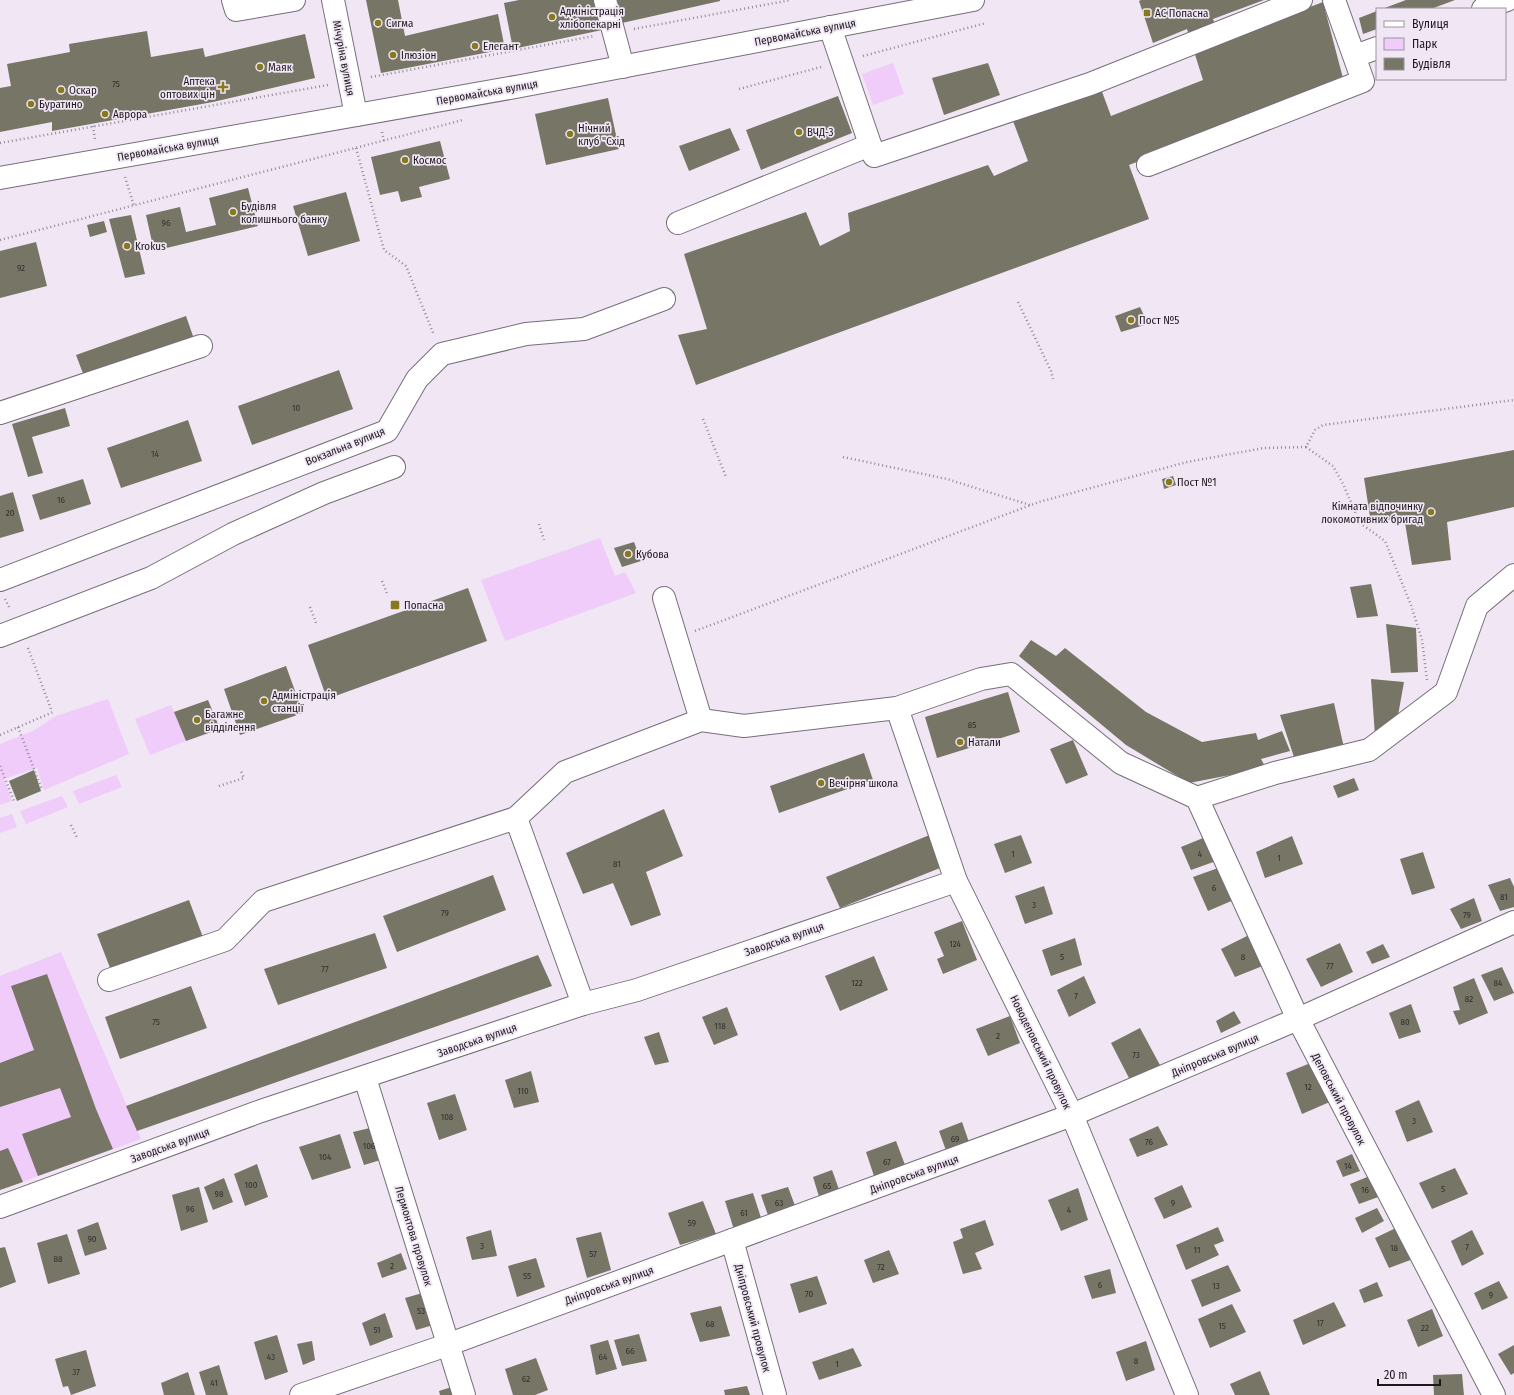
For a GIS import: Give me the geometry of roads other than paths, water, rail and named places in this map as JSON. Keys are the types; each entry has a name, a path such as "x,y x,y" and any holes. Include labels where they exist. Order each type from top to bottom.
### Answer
{"street":[{"path":"233,0 236,10 294,0"},
{"name":"Мічуріна вулиця","path":"333,0 356,115"},
{"path":"605,0 623,66"},
{"name":"Первомайська вулиця","path":"0,178 623,66 830,27 938,3 973,0"},
{"path":"830,27 874,156 1090,84 1301,0"},
{"path":"1148,165 1363,80 1334,0"},
{"path":"1486,8 1507,0"},
{"path":"1355,56 1376,48"},
{"path":"678,223 870,145"},
{"name":"Вокзальна вулиця","path":"0,580 387,431 417,379 442,354 526,334 584,329 664,299"},
{"path":"0,413 201,346"},
{"path":"0,636 151,578 233,534 324,493 394,467"},
{"path":"109,980 225,940 263,900 516,818 565,772 701,720 744,726 897,708 981,679 1011,674 1121,762 1197,798 1275,773 1369,750 1446,692 1477,606 1514,575"},
{"path":"664,598 701,720"},
{"name":"Новодеповський провулок","path":"897,708 956,881 1072,1115 1187,1395"},
{"name":"Деповський провулок","path":"1197,798 1298,1019 1494,1395"},
{"path":"516,818 583,1004"},
{"name":"Заводська вулиця","path":"0,1207 261,1111 366,1078 583,1004 636,990 956,881"},
{"name":"Дніпровська вулиця","path":"301,1395 447,1344 1072,1115 1298,1019 1514,922"},
{"name":"Лермонтова провулок","path":"366,1078 464,1395"},
{"name":"Дніпровський провулок","path":"732,1240 775,1395"}],"place":[{"name":"АС Попасна","path":"1147,13"},
{"name":"Адміністрація хлібопекарні","path":"552,17"},
{"name":"Сигма","path":"378,23"},
{"name":"Елегант","path":"475,46"},
{"name":"Ілюзіон","path":"393,55"},
{"name":"Маяк","path":"260,67"},
{"name":"Аптека оптових цін","path":"223,87"},
{"name":"Оскар","path":"61,90"},
{"name":"Буратино","path":"31,104"},
{"name":"Аврора","path":"105,114"},
{"name":"ВЧД-3","path":"799,132"},
{"name":"Нічний клуб \"Схід","path":"570,134"},
{"name":"Космос","path":"405,160"},
{"name":"Будівля колишнього банку","path":"233,212"},
{"name":"Krokus","path":"127,246"},
{"name":"Пост №5","path":"1131,320"},
{"name":"Пост №1","path":"1169,482"},
{"name":"Кімната відпочинку локомотивних бригад","path":"1431,512"},
{"name":"Кубова","path":"628,554"},
{"name":"Попасна","path":"395,605"},
{"name":"Адміністрація станції","path":"264,701"},
{"name":"Багажне відділення","path":"197,720"},
{"name":"Натали","path":"960,742"},
{"name":"Вечірня школа","path":"821,783"}]}
